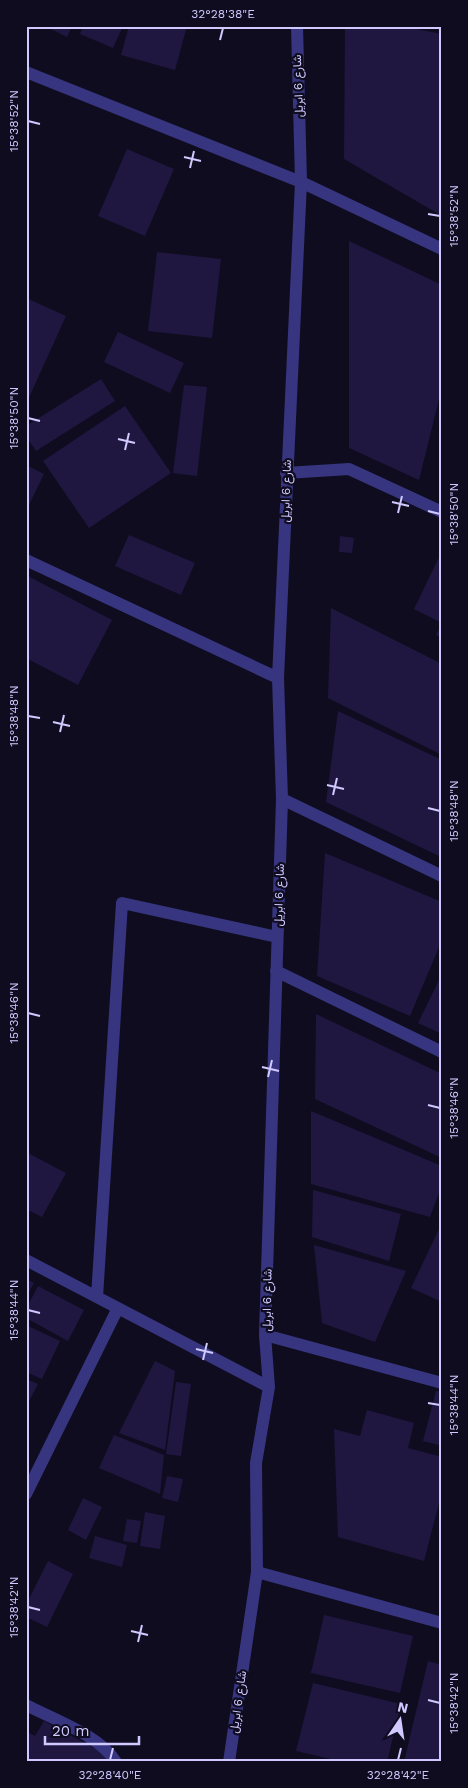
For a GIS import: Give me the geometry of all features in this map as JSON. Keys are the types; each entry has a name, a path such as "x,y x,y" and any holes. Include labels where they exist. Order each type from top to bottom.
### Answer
{"street":[{"name":"شارع 6 ابريل","path":"229,1762 257,1572 256,1462 269,1387 265,1335 282,799 278,678 301,182 296,26"},
{"path":"26,72 301,182 442,249"},
{"path":"286,474 348,469 442,512"},
{"path":"26,560 278,678"},
{"path":"282,799 442,876"},
{"path":"97,1297 122,903 277,937"},
{"path":"276,971 442,1052"},
{"path":"26,1260 269,1387"},
{"path":"26,1494 118,1308"},
{"path":"265,1335 442,1383"},
{"path":"257,1572 442,1623"},
{"path":"26,1705 98,1742 110,1752 116,1762"}],"building":[{"path":"45,26 72,26 67,37"},
{"path":"83,26 123,26 113,48 80,34"},
{"path":"129,26 187,26 175,70 121,55"},
{"path":"345,26 401,26 442,34 442,216 344,159"},
{"path":"127,149 174,169 145,236 98,216"},
{"path":"349,241 442,285 442,387 419,480 349,448"},
{"path":"157,252 221,259 212,338 148,331"},
{"path":"26,298 66,316 26,404"},
{"path":"118,332 184,363 170,393 104,362"},
{"path":"101,379 115,401 36,451 26,436 26,426"},
{"path":"184,385 207,387 197,476 173,473"},
{"path":"125,406 171,473 89,528 43,461"},
{"path":"26,465 44,474 26,511"},
{"path":"129,535 195,563 181,595 115,566"},
{"path":"340,536 354,538 352,553 339,552"},
{"path":"442,551 442,623 414,609"},
{"path":"26,575 112,620 78,685 26,658"},
{"path":"331,608 442,664 442,755 328,698"},
{"path":"442,623 442,638 436,635"},
{"path":"338,711 442,760 441,857 326,802"},
{"path":"325,853 442,902 442,940 410,1016 317,976"},
{"path":"442,974 442,1034 418,1023"},
{"path":"316,1014 442,1074 442,1158 315,1099"},
{"path":"311,1111 442,1166 442,1185 430,1217 311,1184"},
{"path":"26,1152 66,1173 42,1217 26,1209"},
{"path":"313,1190 401,1214 389,1261 312,1237"},
{"path":"440,1227 442,1228 442,1302 411,1288"},
{"path":"314,1245 406,1271 375,1342 322,1323"},
{"path":"26,1279 34,1283 26,1297"},
{"path":"38,1286 84,1310 68,1341 26,1318 26,1309"},
{"path":"26,1325 60,1341 42,1379 26,1372"},
{"path":"155,1361 175,1371 165,1450 119,1433"},
{"path":"26,1379 38,1384 26,1407"},
{"path":"176,1382 191,1384 181,1456 166,1454"},
{"path":"436,1391 442,1392 442,1446 423,1441"},
{"path":"367,1410 414,1423 408,1448 442,1457 442,1492 424,1561 338,1537 334,1429 360,1436"},
{"path":"114,1435 164,1455 160,1494 99,1468"},
{"path":"167,1476 183,1479 178,1502 162,1498"},
{"path":"83,1498 102,1507 86,1540 68,1530"},
{"path":"145,1512 165,1516 160,1549 140,1546"},
{"path":"127,1519 141,1521 137,1543 123,1541"},
{"path":"95,1536 127,1545 122,1567 89,1558"},
{"path":"48,1561 73,1574 47,1627 26,1617 26,1605"},
{"path":"324,1615 413,1636 400,1693 311,1673"},
{"path":"428,1661 442,1665 442,1762 404,1762"},
{"path":"313,1683 401,1704 387,1762 344,1762 296,1751"},
{"path":"44,1721 109,1756 105,1762 26,1762 26,1731 35,1736"}]}
